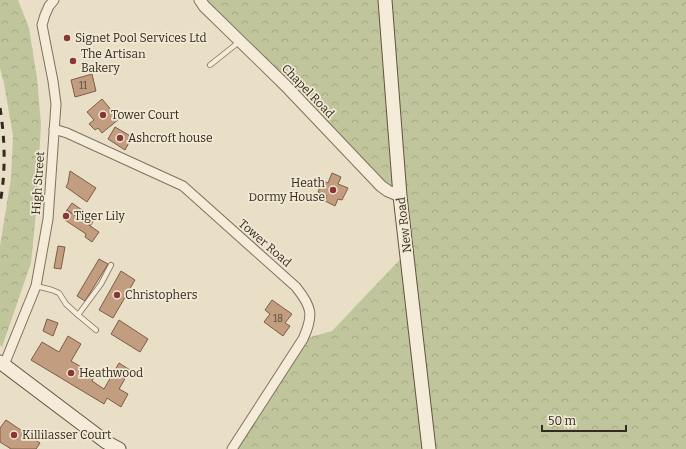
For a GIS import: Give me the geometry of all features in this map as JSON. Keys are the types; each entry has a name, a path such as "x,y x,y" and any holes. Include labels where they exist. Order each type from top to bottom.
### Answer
{"main road":[{"name":"New Road","path":"385,0 400,196 429,449"},
{"path":"1,367 118,449"}],"street":[{"name":"High Street","path":"1,367 36,286 48,219 56,104 49,57 42,25 49,6 54,0"},
{"name":"Chapel Road","path":"200,0 204,6 285,85 381,186 400,196"},
{"name":"Tower Road","path":"54,129 67,133 183,186 296,286 306,298 310,313 309,326 303,339 232,449"}],"lane":[{"path":"210,65 241,41"},
{"path":"78,315 101,284 111,264"},
{"path":"36,286 59,293 66,304 96,330"}],"green space":[{"path":"0,0 18,0 29,28 37,78 41,124 36,213 31,263 2,347 0,345 0,246 11,178 13,136 0,68"},
{"path":"200,0 686,0 686,449 232,449 303,339 332,331 407,252 394,194"}],"building":[{"path":"92,74 96,91 75,97 71,80"},
{"name":"Tower Court","path":"102,99 119,119 102,133 98,128 95,130 89,124 94,120 87,112"},
{"name":"Ashcroft house","path":"115,127 132,137 125,150 108,139"},
{"path":"70,171 96,188 87,202 66,187"},
{"name":"Heath Dormy House","path":"332,173 341,177 338,184 348,188 342,200 338,199 335,206 325,201 327,196 318,192 323,181 328,183"},
{"path":"72,203 95,219 90,226 67,210"},
{"path":"67,210 99,232 92,242 85,237 86,234 62,218"},
{"path":"58,246 65,247 61,269 54,268"},
{"path":"99,259 108,264 85,301 77,296"},
{"name":"Christophers","path":"121,271 135,280 113,318 99,310"},
{"path":"272,300 292,314 285,323 290,326 283,336 264,322 270,314 265,310"},
{"path":"47,319 58,323 53,336 43,331"},
{"name":"Christophers","path":"119,320 148,339 140,352 111,334"},
{"name":"Heathwood","path":"68,336 81,344 71,361 95,375 92,381 104,389 119,363 130,370 119,389 128,394 121,407 107,398 104,404 31,360 42,342 59,352"},
{"name":"Killilasser Court","path":"6,420 40,443 36,449 11,449 0,442 0,428"}],"railway":[{"path":"0,108 4,156 0,203"}],"place":[{"name":"Signet Pool Services Ltd","path":"67,38"},
{"name":"The Artisan Bakery","path":"73,61"},
{"name":"Tower Court","path":"103,115"},
{"name":"Ashcroft house","path":"120,138"},
{"name":"Heath Dormy House","path":"333,190"},
{"name":"Tiger Lily","path":"66,216"},
{"name":"Christophers","path":"117,295"},
{"name":"Heathwood","path":"71,373"},
{"name":"Killilasser Court","path":"14,435"}]}
